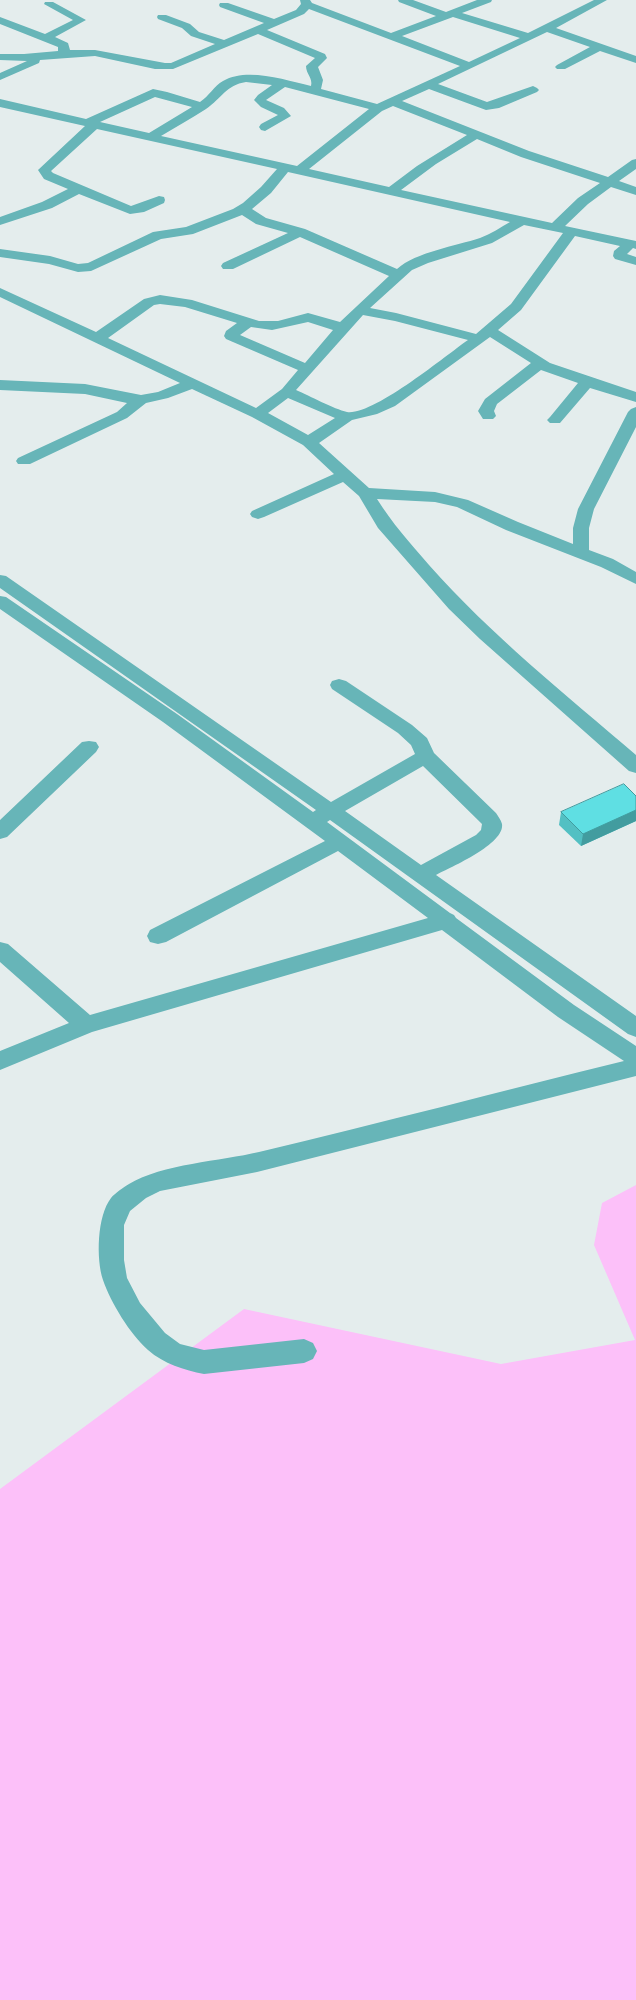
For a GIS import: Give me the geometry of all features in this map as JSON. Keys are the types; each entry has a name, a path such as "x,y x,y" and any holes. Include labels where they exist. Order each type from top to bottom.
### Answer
{"street":[{"path":"390,37 487,0"},
{"path":"299,171 378,108 394,102 468,65 529,37 602,0"},
{"path":"408,1 450,15 529,37"},
{"path":"0,57 28,58 64,53 104,54 167,67 177,65 300,12 306,3 390,37 468,65"},
{"path":"47,38 81,20 49,4"},
{"path":"224,5 274,23"},
{"path":"162,18 186,26 195,34 225,44"},
{"path":"0,20 64,45 64,53"},
{"path":"546,28 636,60"},
{"path":"258,30 320,56 321,58 312,66 312,70 318,83 314,91"},
{"path":"561,67 598,47"},
{"path":"0,77 47,55"},
{"path":"151,137 215,96 218,89 222,86 236,80 248,78 314,91 378,108"},
{"path":"265,127 285,116 281,111 262,103 260,100 262,97 282,84"},
{"path":"429,85 486,106 492,106 533,90"},
{"path":"159,200 130,210 48,176 44,170 91,123 153,93 163,94 201,106"},
{"path":"394,102 525,154 636,191"},
{"path":"0,103 391,192 634,244"},
{"path":"391,192 416,171 438,156 476,135"},
{"path":"555,228 583,202 636,163"},
{"path":"0,253 50,260 71,267 91,267 158,236 188,232 242,209 266,190 285,168"},
{"path":"0,221 47,206 78,189"},
{"path":"242,209 261,221 300,232 399,275"},
{"path":"257,414 287,392 359,310 407,267 415,263 487,240 522,221"},
{"path":"309,442 347,416 372,411 390,403 483,334 516,307 572,231"},
{"path":"228,266 300,232"},
{"path":"634,244 621,251 620,256 636,260"},
{"path":"0,292 191,384 257,414 309,442 365,494 384,524 455,605 486,635 636,766"},
{"path":"96,338 149,302 158,299 167,299 194,305 259,325 282,326 303,318 310,318 342,328"},
{"path":"359,310 483,334 510,342 540,363 588,381 636,396"},
{"path":"249,322 231,334 231,336 307,369"},
{"path":"488,416 486,411 490,402 540,363"},
{"path":"555,420 588,381"},
{"path":"0,385 85,389 129,399 141,400 163,395 191,384"},
{"path":"287,392 347,416"},
{"path":"24,461 122,415 141,400"},
{"path":"581,552 581,528 586,509 636,412"},
{"path":"258,514 345,475"},
{"path":"365,494 451,500 532,534 607,562 636,579"},
{"path":"0,580 7,603 170,718 312,821 447,920 566,1011 636,1057"},
{"path":"7,603 331,810 636,1028"},
{"path":"339,685 405,729 420,742 425,756 490,818 492,824 491,832 483,840 420,875"},
{"path":"0,832 89,747"},
{"path":"312,821 425,756"},
{"path":"158,936 339,842"},
{"path":"0,1061 86,1025 405,934 447,920"},
{"path":"0,950 86,1025"},
{"path":"304,1350 204,1362 189,1359 170,1352 156,1341 131,1311 115,1279 112,1260 112,1225 120,1205 136,1191 156,1182 257,1162 636,1067"}],"shaded area":[{"path":"636,1185 636,2000 0,2000 0,1489 244,1309 501,1364 635,1340 594,1245 602,1203"}],"building":[{"path":"624,784 636,796 636,810 583,834 561,812"}]}
